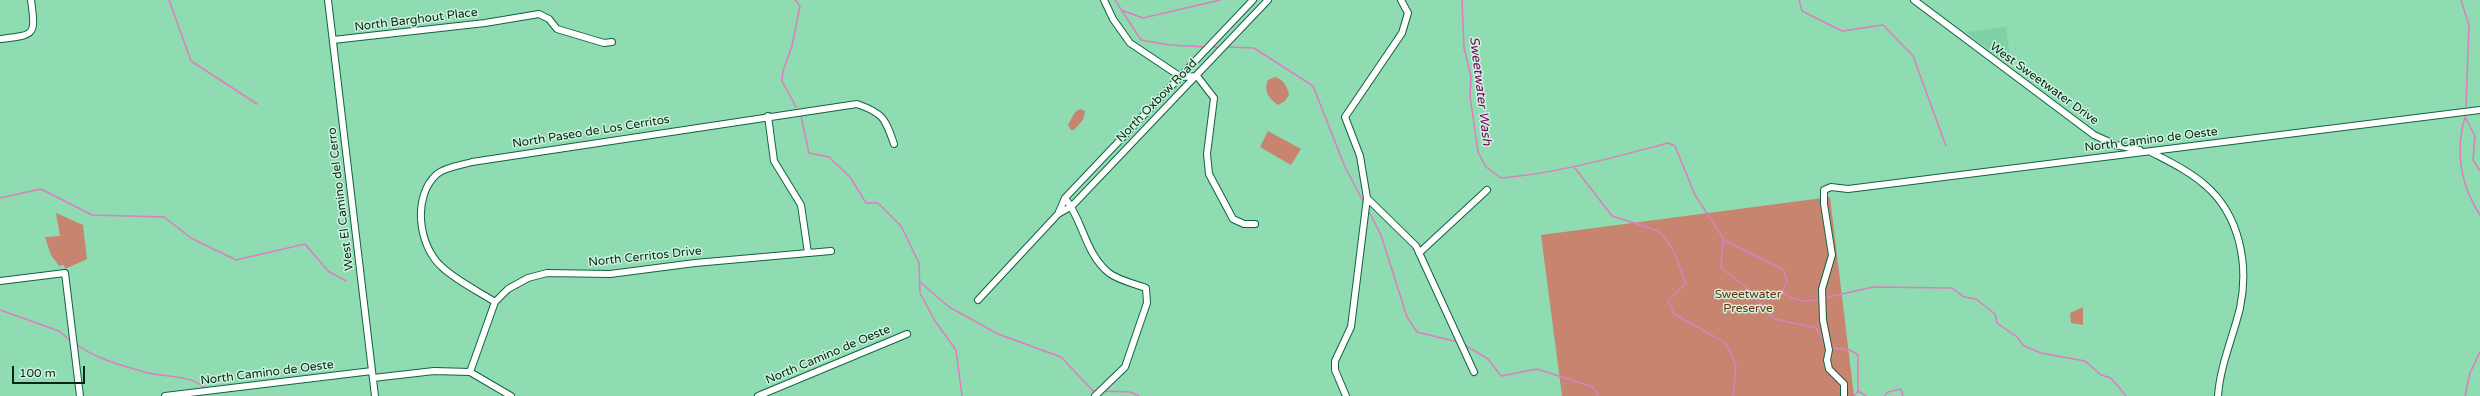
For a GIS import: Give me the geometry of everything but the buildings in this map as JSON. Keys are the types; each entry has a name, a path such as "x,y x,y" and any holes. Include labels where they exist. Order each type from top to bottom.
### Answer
{"street":[{"path":"0,39 25,36 31,33 34,26 31,0"},
{"name":"West El Camino del Cerro","path":"328,0 375,396"},
{"path":"1104,0 1113,19 1130,43 1181,77 1197,76 1214,98 1206,154 1210,174 1233,219 1244,224 1255,224"},
{"name":"North Oxbow Road","path":"1058,214 1065,198 1253,0"},
{"name":"North Oxbow Road","path":"978,300 1058,214 1072,206 1268,0"},
{"path":"1346,396 1335,370 1335,362 1351,328 1367,198 1360,156 1345,117 1402,33 1408,13 1401,0"},
{"name":"West Sweetwater Drive","path":"1914,0 2094,135 2116,145 2151,151 2189,173 2207,186 2226,211 2237,235 2243,259 2244,283 2218,396"},
{"name":"North Barghout Place","path":"333,40 485,23 539,14 549,19 556,29 604,43 612,42"},
{"name":"North Paseo de Los Cerritos","path":"495,302 442,267 430,253 423,238 422,202 427,186 438,172 472,162 768,116 857,104 878,111 889,129 894,144"},
{"name":"North Camino de Oeste","path":"1844,396 1844,384 1829,369 1827,360 1829,350 1823,320 1822,289 1832,255 1824,204 1824,190 1831,187 1848,188 2480,110"},
{"path":"768,116 774,161 801,205 808,254"},
{"path":"1419,253 1487,190"},
{"path":"1065,198 1072,206 1092,253 1109,273 1146,288 1148,294 1147,303 1125,367 1095,396"},
{"path":"1367,198 1416,246 1474,372"},
{"name":"North Cerritos Drive","path":"495,302 518,283 547,273 610,274 695,263 831,251"},
{"path":"0,281 65,273 80,396"},
{"path":"470,372 495,302"},
{"name":"North Camino de Oeste","path":"758,396 907,334"},
{"name":"North Camino de Oeste","path":"165,396 372,371"},
{"path":"373,378 434,371 470,372 511,396"}],"shaded area":[{"path":"2006,27 2011,65 1966,32"}],"green space":[{"path":"1275,77 1285,84 1289,95 1285,101 1278,105 1272,100 1266,88 1268,80"},
{"path":"1080,109 1085,111 1083,120 1074,130 1071,130 1068,125 1075,112"},
{"path":"1268,131 1301,149 1291,165 1260,147"},
{"name":"Sweetwater Preserve","path":"1830,197 1854,396 1562,396 1541,235"},
{"path":"56,213 83,225 87,259 65,269 64,265 59,266 51,255 45,237 60,236"},
{"path":"2083,307 2083,325 2071,323 2070,313"}],"waterway":[{"path":"169,0 191,61 257,104"},
{"path":"795,0 800,6 792,46 783,71 782,81 796,107"},
{"path":"1115,0 1141,40 1170,45 1206,47"},
{"path":"1121,10 1143,18 1220,0"},
{"name":"Sweetwater Wash","path":"1462,0 1464,48 1471,76 1470,96 1478,152 1486,167 1501,178 1522,176 1564,169 1668,143 1675,146 1695,195 1725,241 1784,270 1787,282 1782,292 1786,295 1805,301 1820,299"},
{"path":"1799,0 1802,11 1842,31 1883,25 1913,56 1946,146"},
{"path":"2461,0 2469,25 2466,106"},
{"path":"1212,47 1220,47"},
{"path":"1226,47 1254,48 1313,86 1345,167 1364,203"},
{"path":"801,116 809,153 829,157 850,177 866,203 878,203 901,226 919,263 920,293 935,321 956,350 962,396"},
{"path":"2465,117 2460,143 2461,168 2468,192 2480,215"},
{"path":"2465,117 2475,136 2473,160 2480,171"},
{"path":"1575,168 1612,216 1659,231 1672,248 1686,283 1668,301 1674,314 1726,343 1736,366 1733,396"},
{"path":"0,198 41,189 92,215 164,217 191,238 236,260 305,244 328,271 346,281"},
{"path":"1368,210 1381,235 1407,317 1417,332 1458,342"},
{"path":"1723,240 1721,268 1746,287 1775,319 1816,328 1825,342"},
{"path":"920,282 949,307 998,334 1061,357 1093,391 1096,391"},
{"name":"Sweetwater Wash","path":"1824,298 1873,287 1952,288 1964,297 1976,299 1995,314 1997,323 2017,337 2024,346 2041,353 2085,361 2101,375 2111,378 2126,396"},
{"path":"0,310 59,331 71,341"},
{"path":"76,344 92,354 110,362 148,373 194,381 206,389"},
{"path":"1463,344 1488,359 1501,376 1537,369 1593,387 1598,396"},
{"path":"1831,348 1850,350 1858,355 1858,391 1866,396"},
{"path":"2465,396 2470,373 2480,352"},
{"path":"1884,396 1888,392 1901,389 1903,396"},
{"path":"1102,391 1130,392 1139,396"},
{"path":"1854,396 1858,391"}]}
